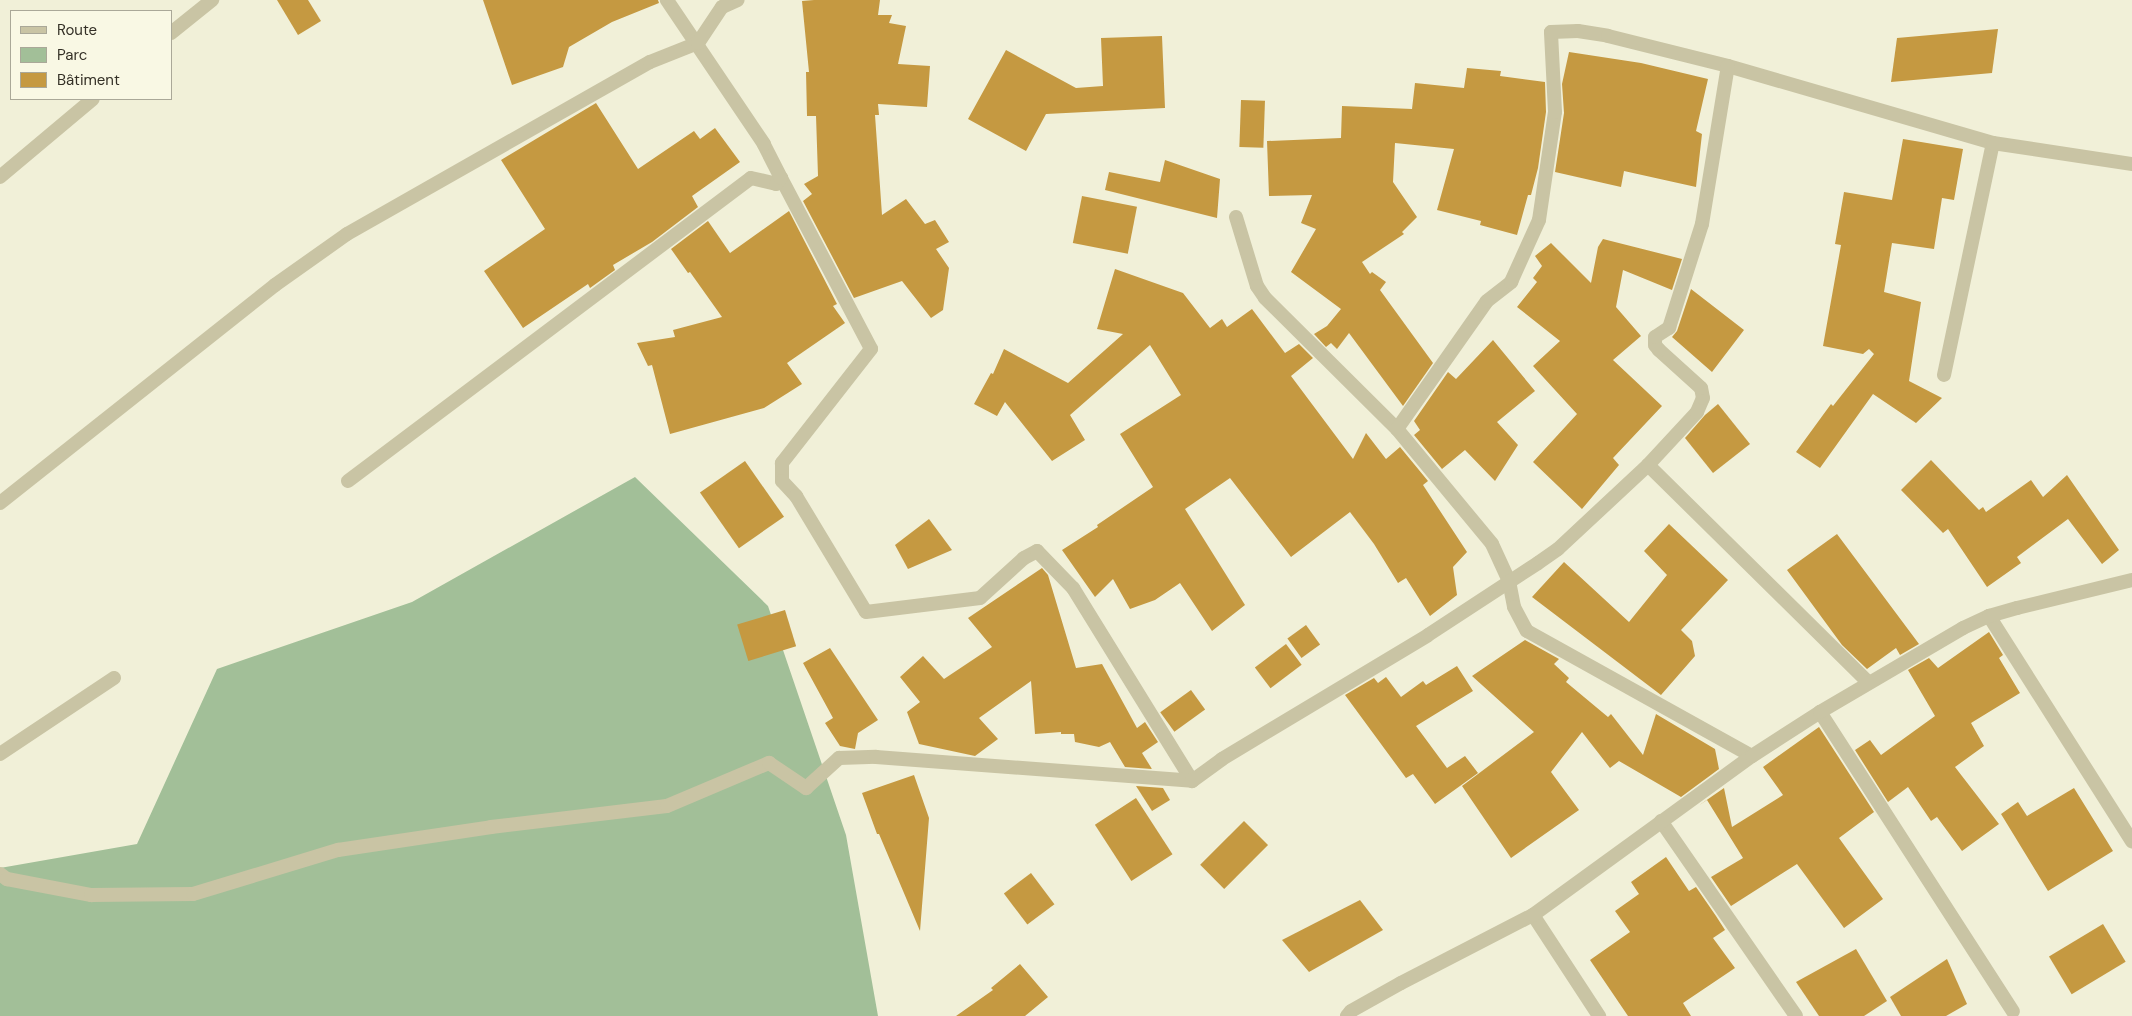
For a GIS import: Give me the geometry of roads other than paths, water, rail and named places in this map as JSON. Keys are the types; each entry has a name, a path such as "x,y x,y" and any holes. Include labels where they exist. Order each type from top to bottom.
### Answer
{"street":[{"path":"667,0 698,43 764,144 871,349 782,463 782,481 796,496 866,612 980,598 1024,558 1036,551 1072,588 1192,781"},
{"path":"0,503 275,285 346,234 650,62 698,43 722,7 738,0"},
{"path":"172,33 210,1"},
{"path":"1398,429 1487,301 1511,282 1538,220 1555,112 1551,32 1578,31 1608,36 1728,66 1993,143 2132,164"},
{"path":"0,874 7,879 91,895 193,894 338,850 491,827 667,806 769,763 806,788 839,758 876,757 1192,781 1222,759 1428,635 1558,549 1648,465 1697,412 1703,398 1701,388 1659,350 1655,345 1655,337 1669,328 1702,224 1728,66"},
{"path":"0,177 92,100"},
{"path":"1944,375 1993,143"},
{"path":"348,481 751,178 776,184 781,178"},
{"path":"1236,217 1257,286 1265,298 1398,429 1492,544 1509,581 1514,607 1527,631 1752,756"},
{"path":"1648,465 1869,683"},
{"path":"1347,1016 1351,1011 1533,915 1752,756 1820,712 1963,628 1989,616 2132,580"},
{"path":"1989,616 2132,841"},
{"path":"0,754 114,678"},
{"path":"1820,712 2013,1010"},
{"path":"1661,821 1796,1016"},
{"path":"1533,915 1599,1016"}]}
